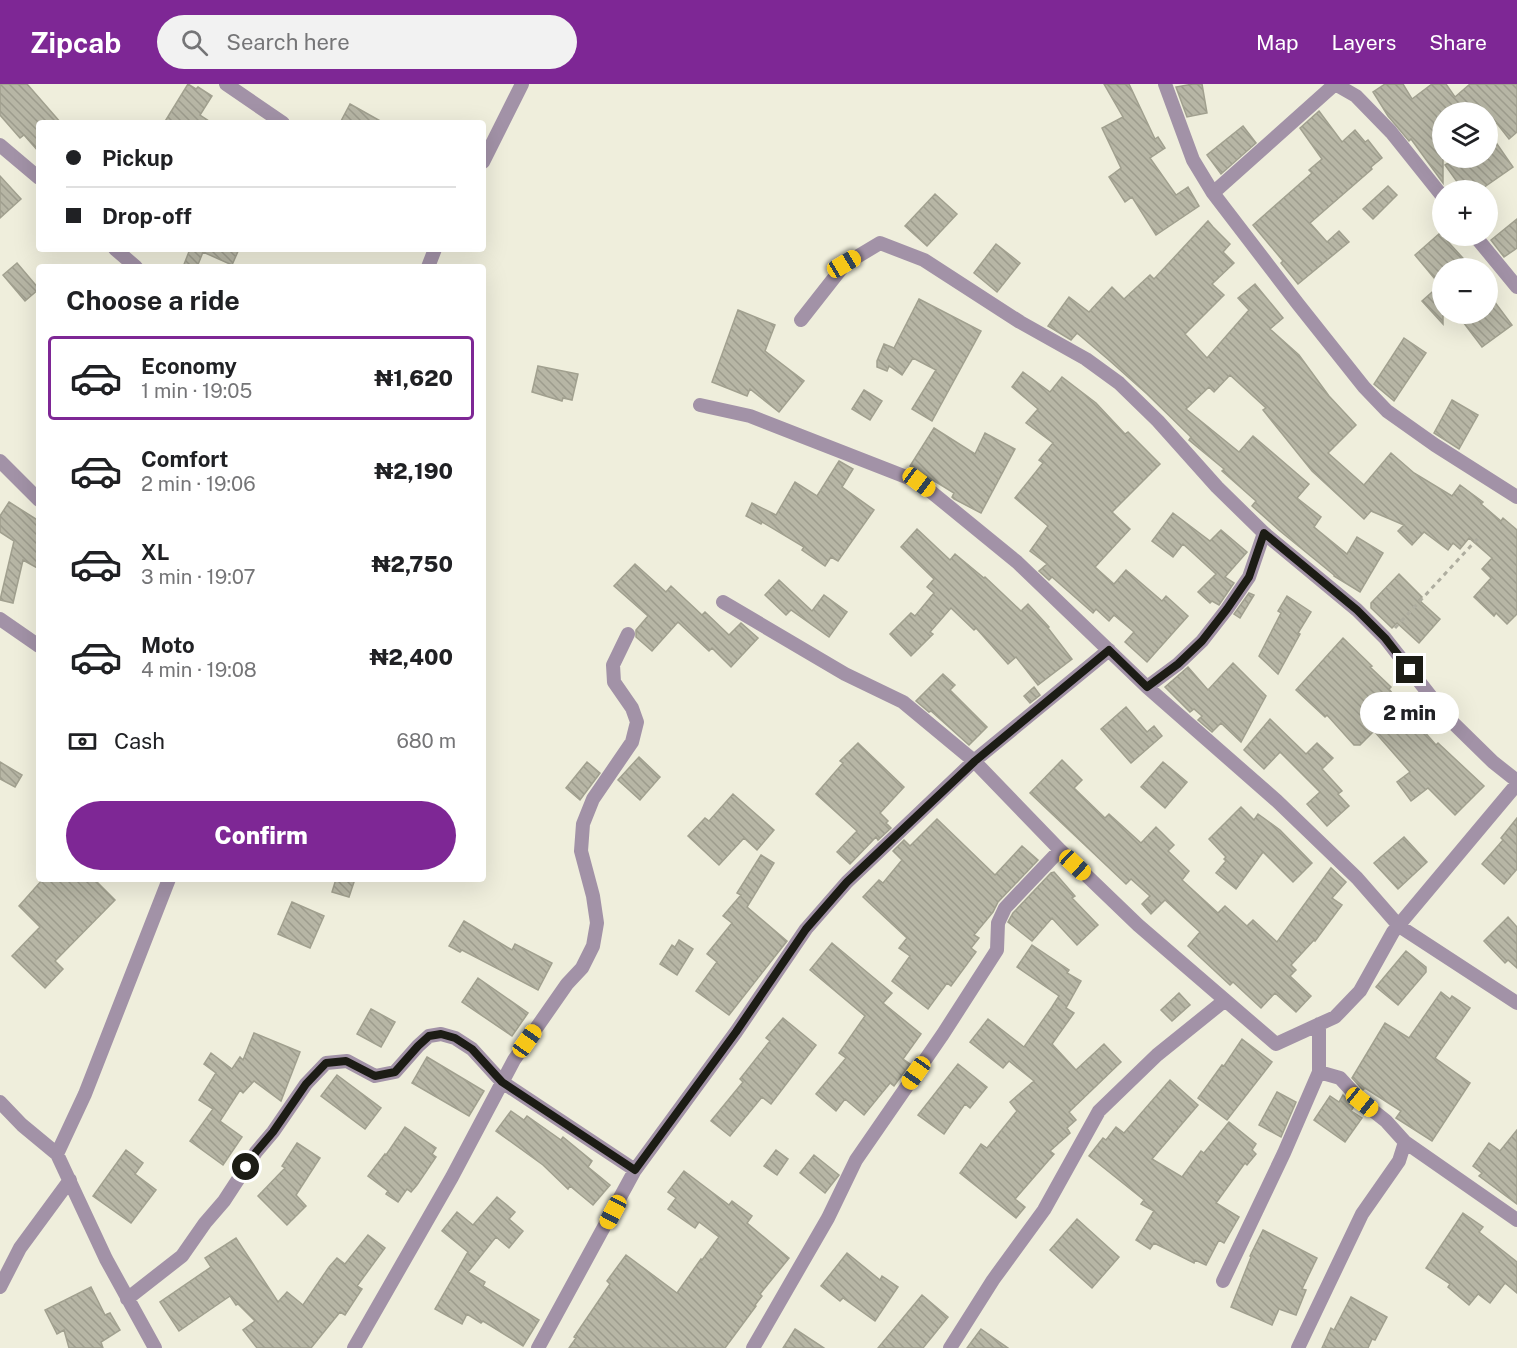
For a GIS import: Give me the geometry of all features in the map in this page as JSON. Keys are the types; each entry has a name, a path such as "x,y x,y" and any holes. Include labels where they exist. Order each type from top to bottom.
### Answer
{"street":[{"path":"226,84 279,120"},
{"path":"486,156 522,84"},
{"path":"1165,84 1193,160 1213,193 1364,387 1387,411 1435,445 1517,497"},
{"path":"1213,193 1335,84 1356,96 1390,132 1432,184"},
{"path":"0,146 36,176"},
{"path":"723,602 845,674 903,702 975,761 1060,850 1138,925 1276,1044 1335,1017 1360,991 1393,932 1517,783 1447,717 1385,638 1357,610 1264,533 1217,487 1158,421 1119,383 1086,359 1020,322 924,260 880,243 844,264 801,320"},
{"path":"1482,246 1517,287"},
{"path":"118,252 132,264"},
{"path":"700,405 750,416 919,482 1017,562 1147,687 1309,831 1358,878 1399,926 1517,1003"},
{"path":"0,461 36,497"},
{"path":"1147,687 1178,664 1202,641 1227,609 1249,577 1264,533"},
{"path":"0,619 36,644"},
{"path":"354,1348 452,1177 513,1060 567,984 582,968 593,946 597,923 593,896 581,851 583,824 593,799 632,742 637,722 632,708 614,682 613,665 628,634"},
{"path":"538,1348 635,1170 736,1032 806,929 847,882 975,761 1109,650"},
{"path":"753,1348 828,1218 856,1160 943,1034 997,950 998,923 1005,908 1060,850"},
{"path":"57,1154 85,1094 169,882"},
{"path":"950,1348 993,1280 1044,1210 1099,1111 1157,1054 1224,1001"},
{"path":"1223,1281 1284,1153 1318,1072 1319,1024"},
{"path":"128,1299 182,1256 224,1201 256,1152 273,1132 306,1084 326,1063 346,1061 375,1076 395,1072 429,1036 441,1034 455,1038 472,1049 502,1082 635,1170"},
{"path":"1318,1072 1340,1078 1405,1142 1517,1220"},
{"path":"0,1102 22,1125 57,1154 106,1259 155,1348"},
{"path":"1298,1348 1362,1214 1399,1161 1405,1142"},
{"path":"0,1287 20,1248 70,1180"}],"path":[{"path":"1385,638 1480,536"}],"building":[{"path":"0,84 27,84 58,120 36,120 36,149 24,135 20,138 0,115"},
{"path":"188,84 212,96 200,115 208,120 166,120"},
{"path":"1104,84 1129,84 1155,139 1158,137 1165,148 1150,158 1176,195 1188,187 1199,206 1156,235 1132,197 1125,202 1109,177 1121,168 1102,128 1123,117"},
{"path":"1202,84 1207,113 1187,117 1176,87"},
{"path":"1385,84 1403,84 1412,99 1432,84 1446,84 1455,97 1470,84 1517,84 1517,132 1509,139 1498,125 1498,102 1432,102 1432,168 1411,139 1409,141 1388,116 1373,92"},
{"path":"350,104 379,120 342,120"},
{"path":"1319,111 1342,142 1355,130 1365,142 1368,140 1382,158 1310,223 1327,242 1339,231 1349,242 1298,284 1281,263 1283,261 1253,225 1312,173 1309,170 1322,159 1300,128"},
{"path":"1243,126 1256,143 1221,174 1207,155"},
{"path":"1498,145 1513,167 1494,180 1456,180 1447,168 1498,168"},
{"path":"1432,168 1443,168 1443,180"},
{"path":"0,176 21,199 0,218"},
{"path":"1388,186 1397,195 1373,219 1363,209"},
{"path":"935,194 957,214 927,246 905,226"},
{"path":"1517,219 1517,248 1504,257 1496,246 1498,246 1498,234"},
{"path":"1208,221 1230,244 1223,252 1234,263 1212,284 1224,295 1185,334 1207,358 1249,310 1238,298 1255,284 1283,318 1270,329 1299,355 1329,396 1356,425 1328,453 1364,485 1391,453 1414,473 1452,496 1460,485 1483,502 1481,504 1501,521 1503,518 1517,530 1517,614 1507,624 1496,613 1494,616 1474,597 1491,578 1482,569 1492,558 1469,538 1460,549 1453,543 1448,550 1424,532 1412,545 1398,531 1404,525 1371,511 1364,519 1312,471 1263,410 1266,408 1230,375 1214,392 1209,387 1186,409 1239,452 1253,436 1309,484 1297,498 1321,517 1314,527 1347,554 1357,537 1383,553 1360,592 1334,576 1252,506 1256,501 1222,471 1224,469 1189,440 1191,437 1110,361 1077,333 1071,340 1048,326 1069,297 1089,312 1112,287 1124,299 1150,275 1154,279"},
{"path":"1432,240 1432,246 1452,246 1463,258 1432,258 1432,275 1415,255"},
{"path":"996,244 1020,263 997,292 974,273"},
{"path":"189,252 203,252 198,264 184,264"},
{"path":"203,252 238,252 232,264"},
{"path":"17,263 36,285 36,292 25,301 3,275"},
{"path":"1432,292 1432,312 1422,301"},
{"path":"919,299 981,331 932,421 912,409 936,370 913,358 902,375 889,366 887,371 877,367 884,344 894,348"},
{"path":"1498,306 1512,325 1482,347 1465,324 1498,324"},
{"path":"738,310 775,325 765,351 804,381 779,412 750,389 747,396 712,382"},
{"path":"1404,338 1426,353 1394,401 1374,384"},
{"path":"538,366 578,374 572,400 563,398 562,401 532,392"},
{"path":"1023,372 1050,392 1062,377 1096,403 1125,434 1128,432 1160,464 1112,512 1130,529 1095,567 1114,584 1126,570 1162,601 1166,596 1188,616 1147,662 1125,642 1134,632 1114,615 1109,621 1096,609 1093,613 1052,577 1049,580 1039,571 1047,564 1030,551 1048,526 1015,498 1043,463 1039,460 1053,443 1026,423 1038,409 1012,387"},
{"path":"864,390 882,401 870,420 852,409"},
{"path":"1452,400 1478,415 1459,449 1434,433"},
{"path":"934,428 975,454 985,433 1015,449 981,513 954,499 952,497 954,493 910,466"},
{"path":"839,461 853,469 842,487 874,510 838,561 831,557 825,566 802,550 804,547 762,522 761,524 746,516 752,503 776,515 795,482 817,496"},
{"path":"9,502 36,519 36,567 23,560 13,603 0,600 14,541 0,532 0,516"},
{"path":"1173,513 1210,541 1221,530 1247,552 1225,577 1234,583 1219,605 1212,601 1210,603 1198,592 1216,574 1183,544 1173,557 1152,541"},
{"path":"917,529 950,560 955,554 985,577 1021,611 1028,604 1049,627 1072,659 1038,685 1016,657 1008,664 976,628 974,630 951,608 930,632 933,634 911,656 890,634 911,613 915,616 934,593 927,587 934,579 901,547"},
{"path":"635,564 666,592 671,586 702,615 705,612 729,635 741,623 758,638 731,667 712,648 709,651 678,622 652,651 636,637 636,630 648,616 614,586"},
{"path":"1399,574 1422,597 1419,600 1440,619 1419,643 1397,623 1392,628 1371,608 1371,603"},
{"path":"779,580 812,611 824,595 847,612 829,637 791,610 786,615 765,595"},
{"path":"1249,593 1254,595 1240,618 1234,614"},
{"path":"1287,596 1311,612 1278,674 1259,656 1281,613 1278,611"},
{"path":"1343,638 1391,687 1389,689 1401,705 1436,745 1438,743 1484,786 1455,815 1428,788 1411,801 1397,782 1410,772 1374,731 1360,745 1354,745 1327,715 1325,717 1296,690"},
{"path":"1233,663 1266,696 1241,742 1221,723 1212,732 1198,720 1202,716 1194,709 1190,712 1165,687 1188,667 1208,690"},
{"path":"943,674 955,685 950,690 987,727 969,745 931,711 929,712 916,701"},
{"path":"1034,687 1040,695 1030,703 1024,696"},
{"path":"1126,707 1147,732 1154,726 1162,736 1131,763 1101,729"},
{"path":"1270,719 1306,754 1317,743 1333,758 1322,769 1342,791 1338,794 1349,806 1327,826 1307,804 1320,792 1280,752 1264,769 1244,750"},
{"path":"858,743 904,787 880,813 891,828 878,840 876,837 850,864 837,852 857,831 816,794 843,763 840,761"},
{"path":"639,757 660,777 640,800 618,780"},
{"path":"1062,760 1082,780 1074,788 1105,818 1109,814 1141,843 1156,827 1174,845 1168,851 1189,871 1182,880 1218,913 1225,906 1247,926 1253,920 1277,942 1331,868 1346,882 1332,898 1342,905 1315,941 1291,965 1296,970 1290,976 1311,996 1296,1012 1275,993 1261,1008 1233,982 1230,985 1188,946 1200,932 1165,900 1151,914 1142,904 1150,896 1131,879 1126,884 1030,793"},
{"path":"0,762 22,775 15,787 0,779"},
{"path":"587,762 600,773 580,800 566,788"},
{"path":"1163,762 1187,782 1165,808 1141,787"},
{"path":"733,794 774,830 757,850 744,838 719,865 688,836 705,818 709,821"},
{"path":"1241,807 1254,820 1258,814 1280,830 1312,863 1293,882 1263,852 1236,889 1216,873 1226,861 1224,859 1226,857 1209,839"},
{"path":"1517,818 1517,869 1504,884 1482,864 1503,840 1501,838"},
{"path":"937,819 995,875 1022,846 1038,860 998,902 993,912 974,935 979,938 971,948 976,952 951,986 947,983 928,1009 892,981 910,956 899,948 907,938 863,897 879,880 883,883 902,860 893,851 904,840 910,846"},
{"path":"1404,837 1427,862 1398,889 1374,863"},
{"path":"761,855 774,863 747,907 787,941 729,1015 696,991 717,962 707,954 732,923 723,916 741,895 737,893"},
{"path":"1054,872 1075,896 1072,898 1098,925 1077,945 1052,918 1032,941 1008,922 1013,913"},
{"path":"40,882 97,882 115,900 55,961 63,969 45,988 12,956 40,927 19,906"},
{"path":"335,882 354,882 349,897 332,892"},
{"path":"292,902 324,916 310,948 278,934"},
{"path":"1508,917 1517,927 1517,968 1508,960 1505,963 1484,941"},
{"path":"464,921 512,950 515,944 552,963 538,990 462,950 460,952 449,946"},
{"path":"679,940 693,949 677,975 660,964 672,945 675,947"},
{"path":"832,943 892,993 883,1003 921,1034 903,1059 910,1064 894,1086 890,1083 864,1115 845,1099 836,1111 816,1094 846,1058 839,1053 865,1016 810,970"},
{"path":"1032,945 1069,970 1067,973 1081,981 1066,1008 1074,1013 1052,1044 1076,1070 1104,1044 1121,1062 1069,1112 1076,1120 1067,1128 1070,1133 1050,1151 1054,1154 1015,1199 1025,1207 1016,1218 960,1173 981,1144 987,1148 1017,1111 1010,1102 1034,1081 1009,1061 1003,1068 970,1042 988,1019 1024,1047 1052,1007 1059,996 1017,967"},
{"path":"1406,951 1426,967 1426,972 1398,1005 1376,987"},
{"path":"478,978 528,1013 512,1036 462,1002"},
{"path":"1441,992 1450,999 1452,996 1470,1008 1435,1058 1470,1083 1432,1141 1396,1118 1401,1111 1365,1088 1363,1090 1352,1078 1385,1023 1409,1038"},
{"path":"1179,993 1190,1005 1172,1021 1161,1010"},
{"path":"371,1009 395,1022 381,1047 357,1034"},
{"path":"783,1018 816,1045 771,1104 762,1097 730,1136 711,1121 743,1082 740,1079 770,1041 766,1038"},
{"path":"254,1033 300,1052 281,1101 254,1081 243,1093 240,1090 220,1121 242,1137 223,1165 190,1141 213,1109 199,1100 216,1073 204,1064 211,1053 232,1069 240,1057 243,1060"},
{"path":"1242,1039 1272,1062 1227,1120 1198,1098"},
{"path":"427,1057 484,1091 469,1116 412,1083"},
{"path":"958,1064 987,1087 970,1108 965,1104 944,1134 918,1115"},
{"path":"337,1075 381,1108 365,1129 321,1096"},
{"path":"1170,1080 1198,1105 1152,1159 1182,1177 1201,1151 1204,1153 1229,1122 1256,1144 1252,1150 1256,1154 1247,1165 1245,1163 1216,1203 1239,1217 1224,1243 1219,1240 1206,1265 1195,1260 1194,1263 1154,1243 1150,1249 1136,1240 1154,1211 1141,1204 1144,1200 1089,1156 1103,1138 1106,1140 1116,1127 1124,1133"},
{"path":"1277,1092 1296,1102 1281,1137 1259,1125"},
{"path":"1343,1095 1354,1106 1351,1111 1362,1118 1345,1142 1314,1120 1330,1096 1339,1102"},
{"path":"511,1111 524,1120 527,1116 561,1140 563,1137 592,1161 588,1167 610,1185 593,1205 570,1186 568,1189 543,1165 496,1131"},
{"path":"405,1127 436,1148 432,1154 436,1157 417,1185 411,1192 407,1189 398,1202 386,1194 388,1191 368,1176"},
{"path":"1517,1130 1517,1204 1479,1176 1482,1173 1473,1166 1489,1143 1500,1151"},
{"path":"297,1143 320,1158 296,1195 306,1206 287,1225 258,1196 285,1168 282,1166"},
{"path":"126,1150 143,1163 135,1174 156,1190 131,1223 93,1196"},
{"path":"776,1150 788,1159 777,1175 764,1166"},
{"path":"814,1155 839,1175 825,1193 800,1173"},
{"path":"684,1171 729,1205 732,1201 752,1216 747,1223 789,1258 760,1294 762,1296 756,1306 725,1348 569,1348 610,1284 607,1281 626,1255 677,1293 719,1237 699,1222 695,1228 668,1209 676,1198 668,1192"},
{"path":"497,1197 515,1212 509,1219 523,1231 509,1248 496,1237 468,1272 485,1282 483,1286 539,1320 523,1346 483,1321 481,1323 467,1314 462,1324 435,1309 468,1252 442,1231 457,1212 473,1225"},
{"path":"1463,1213 1483,1227 1479,1232 1517,1262 1517,1293 1505,1283 1490,1303 1478,1294 1469,1305 1448,1287 1450,1284 1426,1268"},
{"path":"1077,1219 1119,1257 1092,1288 1050,1250"},
{"path":"1263,1230 1317,1258 1302,1289 1306,1290 1296,1315 1279,1309 1272,1325 1231,1307 1250,1256"},
{"path":"368,1235 385,1248 357,1286 362,1289 345,1315 340,1312 311,1348 257,1348 243,1330 255,1321 238,1304 236,1305 230,1296 179,1331 160,1302 211,1267 205,1258 236,1238 278,1302 287,1292 303,1305 337,1258 345,1264"},
{"path":"847,1253 880,1280 882,1276 898,1287 875,1321 843,1298 840,1301 821,1286"},
{"path":"91,1287 105,1315 110,1313 120,1330 101,1342 103,1348 69,1348 64,1330 57,1334 45,1310"},
{"path":"922,1295 948,1317 923,1348 878,1348"},
{"path":"1351,1297 1387,1317 1375,1340 1372,1339 1368,1348 1322,1348 1331,1328 1334,1330"},
{"path":"795,1329 824,1348 783,1348"},
{"path":"981,1329 1008,1348 967,1348"}],"route":[{"path":"246,1167 306,1084 326,1063 346,1061 375,1076 395,1072 429,1036 441,1034 455,1038 472,1049 502,1082 635,1170 736,1032 806,929 847,882 975,761 1109,650 1147,687 1178,664 1202,641 1249,577 1264,533 1357,610 1385,638 1410,670"}]}
